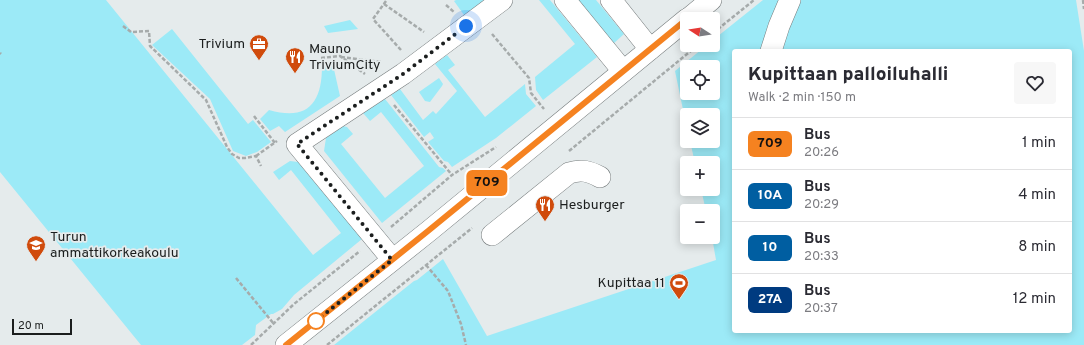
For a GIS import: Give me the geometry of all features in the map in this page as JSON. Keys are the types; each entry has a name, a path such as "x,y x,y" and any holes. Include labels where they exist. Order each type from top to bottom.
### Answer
{"street":[{"path":"392,260 297,144 403,74 502,0"},
{"path":"564,0 623,71"},
{"path":"611,0 650,49"},
{"path":"696,12 711,0"},
{"path":"772,49 790,0"},
{"path":"286,345 680,25"},
{"path":"492,235 569,173 582,170 591,172 600,177"}],"path":[{"path":"720,27 754,0"},
{"path":"1083,0 1084,9"},
{"path":"404,55 374,19 385,2 430,36"},
{"path":"123,26 131,32 149,31 150,46 206,100 232,154 239,158 256,156 261,166"},
{"path":"489,30 529,78 531,93 544,109 539,113"},
{"path":"321,58 340,56 385,63"},
{"path":"340,56 371,78"},
{"path":"392,103 452,175"},
{"path":"254,116 275,143"},
{"path":"252,345 299,300 376,239 452,175 499,145"},
{"path":"426,265 448,291 461,324 466,345"},
{"path":"236,278 274,324"}],"shaded area":[{"path":"0,0 106,0 313,255 341,233 291,170 279,180 273,172 290,161 298,162 362,239 294,295 282,309 271,314 256,325 255,335 242,345 141,345 0,172"},
{"path":"485,0 464,15 454,1"},
{"path":"539,0 550,0 597,57 543,100 536,90 535,77 575,44"},
{"path":"577,0 596,0 624,34 613,44"},
{"path":"763,0 1076,0 1084,51 1084,345 334,345 443,259 487,336 716,260 713,244 720,244 720,204 704,204 703,196 720,196 720,156 693,156 692,148 720,148 720,108 683,108 681,100 720,100 720,60 689,60 698,52 720,52 720,34"},
{"path":"350,20 358,29 328,33 324,26"},
{"path":"172,29 248,124 253,120 271,142 257,152 246,156 233,151 210,99 152,45"},
{"path":"447,55 455,65 448,70 485,117 525,84 526,94 536,106 496,138 452,167 448,162 444,161 428,142 434,138 430,132 424,137 391,95 400,89 423,120 433,111 436,114 457,91 435,64"},
{"path":"333,65 340,96 285,132 279,126 270,131 260,119 269,110 282,113 293,113 302,111 310,106 315,100 319,90 322,66"},
{"path":"680,67 680,95 675,71"},
{"path":"439,78 443,84 442,86 430,102 425,101 419,92"},
{"path":"385,99 439,167 446,171 382,223 324,151 326,138 343,126 347,127 353,134 341,144 385,198 424,166 381,112 370,121 363,113"}],"bus line":[{"name":"709","path":"286,345 680,25"}],"place":[{"name":"Trivium","path":"259,61"},
{"name":"Mauno TriviumCity","path":"295,74"},
{"name":"Hesburger","path":"545,222"},
{"name":"Turun ammattikorkeakoulu","path":"36,262"},
{"name":"Kupittaa 11","path":"679,300"}],"route":[{"path":"316,321 392,260 297,144 403,74 466,26"}]}
